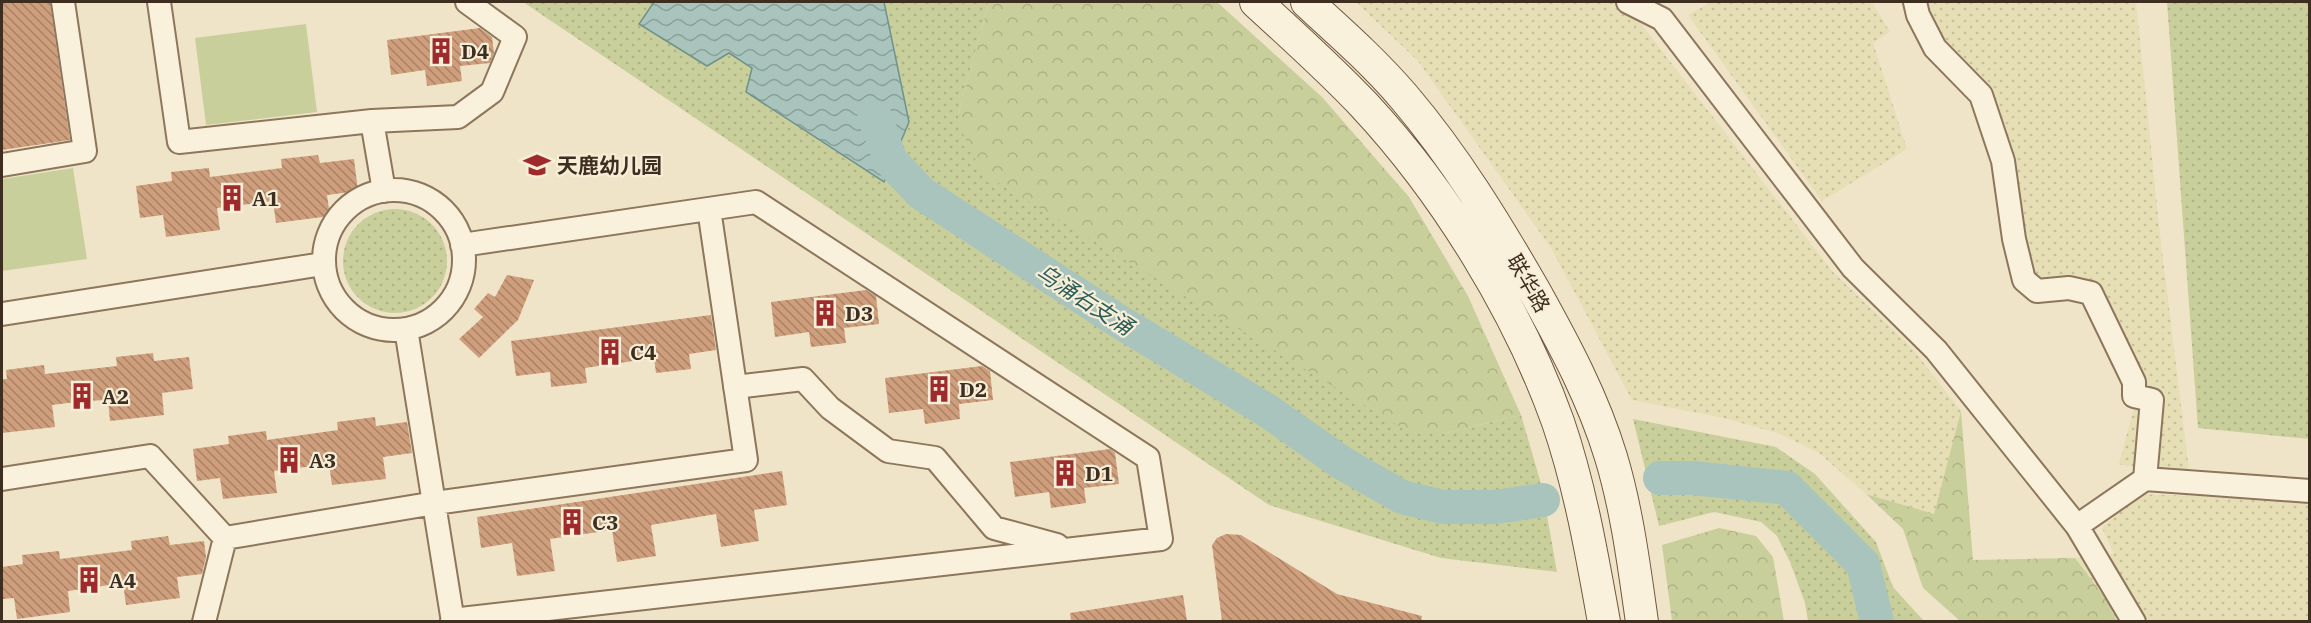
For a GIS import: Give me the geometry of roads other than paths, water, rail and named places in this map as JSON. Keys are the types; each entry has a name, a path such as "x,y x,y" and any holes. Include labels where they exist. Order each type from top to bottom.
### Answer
{"street":[{"path":"2,165 85,152 63,2"},
{"path":"159,2 179,142 372,121 458,117 492,92 515,37 466,2"},
{"path":"1256,2 1365,106 1408,158 1451,217 1535,364 1558,423 1590,547 1604,621"},
{"name":"联华路","path":"1307,2 1355,46 1402,95 1465,177 1512,252 1571,356 1597,415 1620,488 1642,621"},
{"path":"1628,2 1662,19 1853,268 1936,350 2077,526 2134,621"},
{"path":"1916,2 1918,15 1935,48 1981,95 2003,161 2013,239 2024,280 2037,291 2069,288 2091,292 2134,382 2134,396 2152,400 2145,479"},
{"path":"372,121 384,191"},
{"path":"397,190 419,195 439,206 454,224 462,245 464,268 457,290 444,309 426,322 406,329 381,329 358,321 340,306 328,286 323,264 326,241 336,220 353,203 384,191 397,190"},
{"path":"406,329 452,621 1161,539 1148,458 756,202 462,245"},
{"path":"225,538 435,502 746,460 709,209"},
{"path":"2,314 323,264"},
{"path":"735,387 803,379 830,408 888,451 935,458 994,528 1070,549"},
{"path":"2,479 150,456 225,538"},
{"path":"2077,526 2145,479 2310,491"},
{"path":"204,621 225,538"}],"water":[{"path":"654,2 884,2 909,122 884,182 746,92 752,68 729,53 707,66 639,24"}],"waterway":[{"name":"乌涌右支涌","path":"874,119 877,121 890,160 921,193 1120,322 1268,411 1342,463 1402,497 1443,507 1495,507 1543,500"},
{"name":"乌涌右支涌","path":"1660,478 1693,478 1787,488 1863,564 1877,622"}],"place":[{"name":"D4","path":"441,51"},
{"name":"天鹿幼儿园","path":"537,165"},
{"name":"A1","path":"232,198"},
{"name":"D3","path":"825,313"},
{"name":"C4","path":"610,352"},
{"name":"D2","path":"939,389"},
{"name":"A2","path":"82,396"},
{"name":"A3","path":"289,460"},
{"name":"D1","path":"1065,473"},
{"name":"C3","path":"572,522"},
{"name":"A4","path":"89,580"}]}
